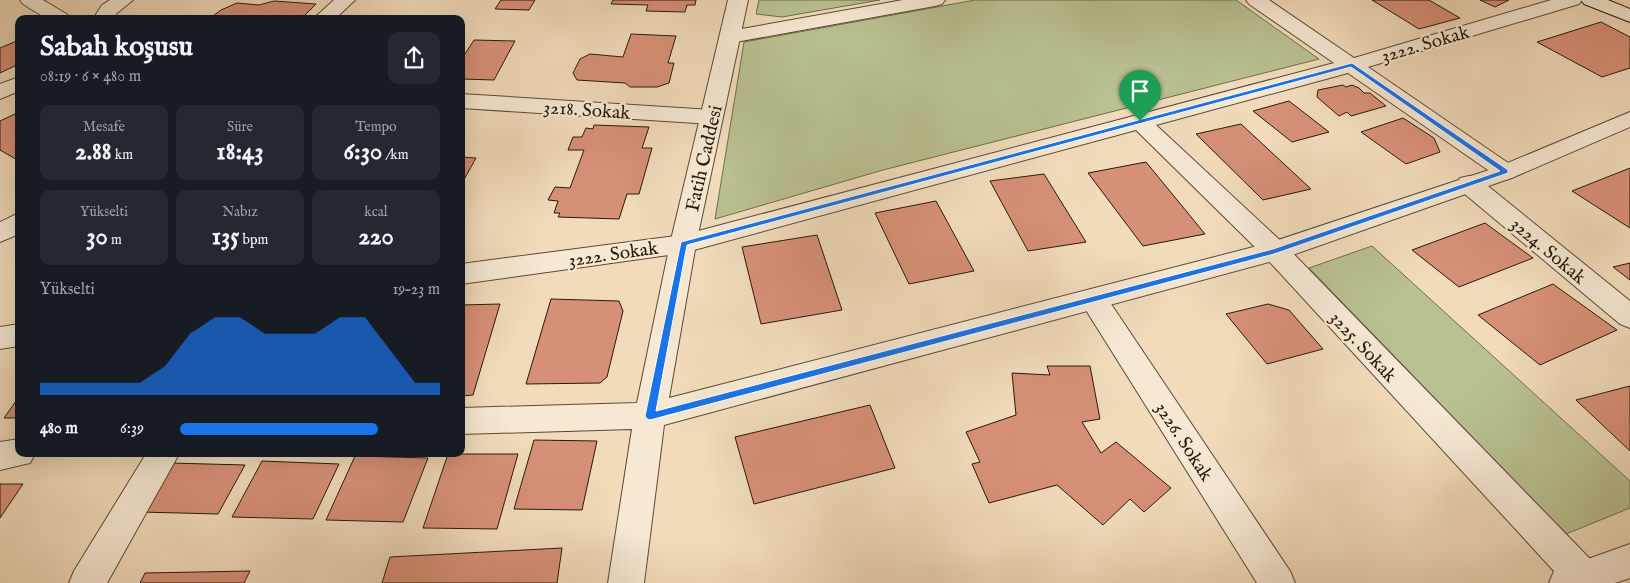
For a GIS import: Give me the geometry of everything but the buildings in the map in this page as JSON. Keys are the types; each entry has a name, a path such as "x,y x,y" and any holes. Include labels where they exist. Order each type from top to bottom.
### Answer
{"street":[{"path":"30,0 54,15"},
{"path":"106,15 110,9 123,0"},
{"path":"328,15 345,0"},
{"name":"Fatih Caddesi","path":"626,583 650,416 683,244 738,0"},
{"path":"730,37 935,0"},
{"path":"1256,0 1506,172"},
{"name":"3222. Sokak","path":"465,273 683,244 1352,65 1572,0"},
{"path":"1591,0 1630,16"},
{"path":"0,92 15,85"},
{"name":"3218. Sokak","path":"465,101 712,117"},
{"name":"3225. Sokak","path":"1140,121 1274,251 1575,580"},
{"path":"465,422 650,416 1274,251 1506,172 1627,124"},
{"name":"3224. Sokak","path":"1469,184 1630,317"},
{"path":"0,233 15,224"},
{"name":"3226. Sokak","path":"1093,299 1277,583"},
{"path":"0,338 15,336"},
{"path":"0,456 15,454"},
{"path":"87,583 161,457"},
{"path":"1575,580 1630,561"}],"green space":[{"path":"759,0 880,0 782,17 756,14"},
{"path":"975,0 1236,0 1319,59 883,170 715,219 744,42"},
{"path":"1372,246 1630,481 1630,508 1566,534 1309,268"}],"route":[{"path":"1352,65 1506,172 1274,251 650,416 683,244 1140,121 1352,65"}]}
